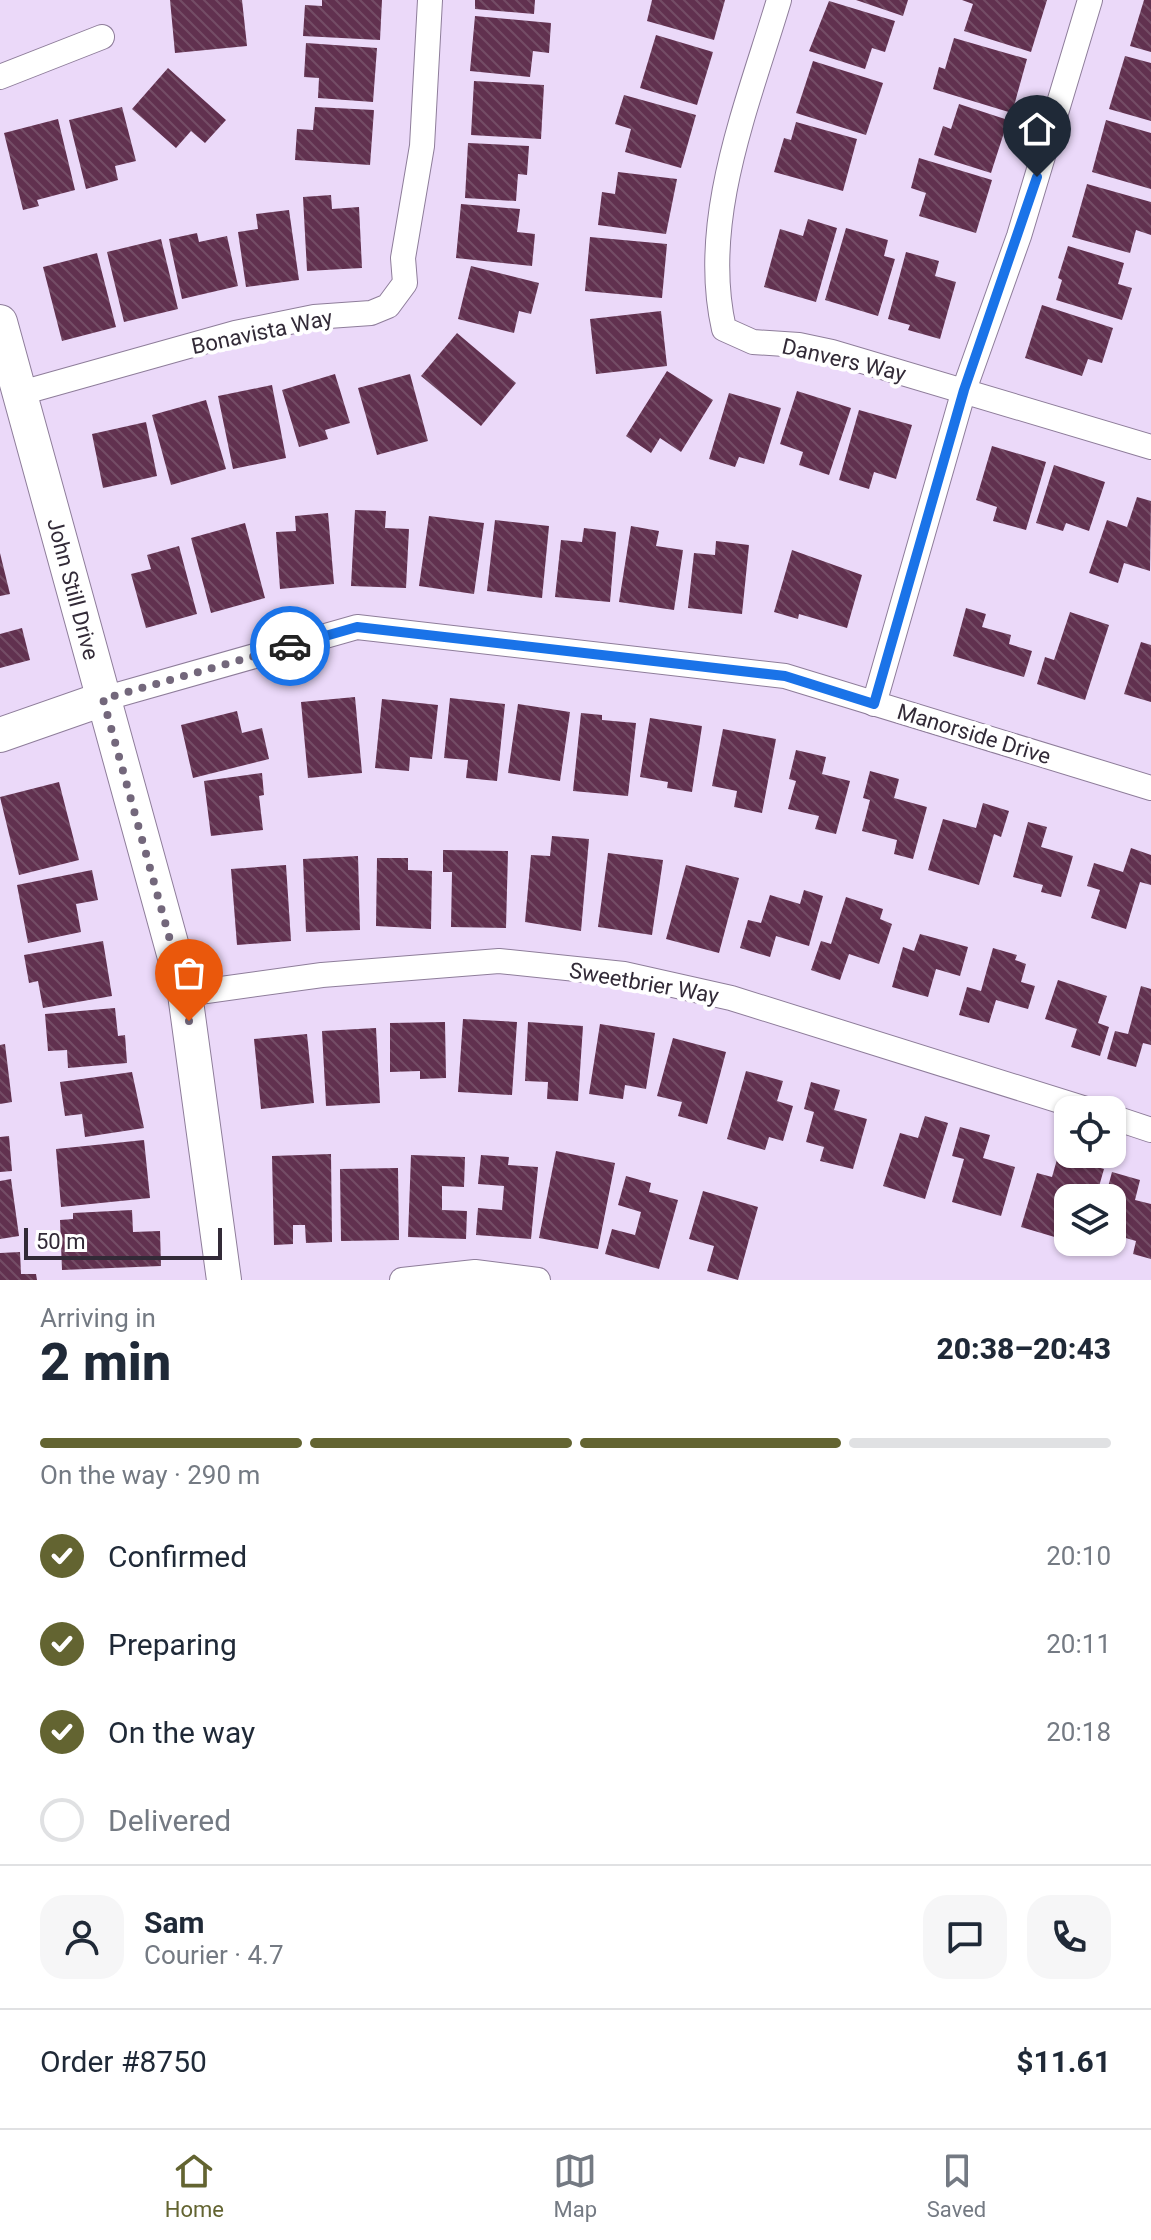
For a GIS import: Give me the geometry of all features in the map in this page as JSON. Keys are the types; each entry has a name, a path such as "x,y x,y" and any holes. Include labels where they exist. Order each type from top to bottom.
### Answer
{"street":[{"name":"Bonavista Way","path":"21,393 235,333 314,317 371,313 388,306 405,283 403,258 422,146 430,0"},
{"name":"Danvers Way","path":"779,0 734,151 721,210 716,297 724,329 753,342 799,345 832,352 1151,447"},
{"path":"874,704 964,390 1019,236 1090,0"},
{"path":"0,77 102,37"},
{"name":"John Still Drive","path":"0,322 185,994 224,1280"},
{"name":"Manorside Drive","path":"0,735 103,699 357,627 785,676 1151,788"},
{"name":"Sweetbrier Way","path":"185,994 322,975 499,961 624,974 731,998 1054,1099"},
{"path":"1126,1122 1151,1130"},
{"path":"402,1280 475,1272 538,1280"}],"building":[{"path":"170,0 242,0 247,46 175,53"},
{"path":"322,0 382,0 380,40 303,36 305,5 322,6"},
{"path":"475,0 535,0 534,14 475,9"},
{"path":"652,0 725,0 714,40 647,21"},
{"path":"856,0 908,0 903,16"},
{"path":"962,0 1047,0 1031,52 964,31 973,4"},
{"path":"1144,0 1151,0 1151,52 1130,46"},
{"path":"829,1 895,21 885,52 872,48 865,69 809,51"},
{"path":"475,16 551,23 549,53 533,51 530,77 470,71"},
{"path":"656,35 713,52 697,105 640,88"},
{"path":"954,38 1027,59 1012,113 933,89 939,67 945,69"},
{"path":"306,43 377,48 373,102 318,98 319,78 304,77"},
{"path":"1125,56 1151,63 1151,121 1109,109"},
{"path":"813,61 883,83 866,135 796,113"},
{"path":"168,68 226,120 205,143 191,131 176,148 132,109"},
{"path":"474,81 544,85 541,139 471,135"},
{"path":"624,95 696,115 681,168 625,152 631,129 615,124"},
{"path":"959,104 1008,120 991,173 934,155 943,126 951,129"},
{"path":"122,107 136,161 115,166 118,180 86,189 69,120"},
{"path":"315,107 374,110 370,165 295,160 297,129 313,130"},
{"path":"58,119 75,190 37,200 39,206 23,210 4,133"},
{"path":"1106,120 1151,133 1151,189 1092,172"},
{"path":"796,122 857,139 843,191 774,172 784,138 791,140"},
{"path":"468,143 529,146 527,175 518,174 516,201 465,198"},
{"path":"919,158 992,180 976,233 919,216 926,193 911,188"},
{"path":"618,172 677,179 666,234 598,225 602,192 615,194"},
{"path":"1087,184 1151,202 1151,235 1136,230 1130,253 1072,237"},
{"path":"331,195 332,209 359,207 362,268 307,271 303,197"},
{"path":"461,204 520,209 517,232 535,234 532,266 456,258"},
{"path":"289,210 299,280 246,287 238,232 258,229 256,214"},
{"path":"808,219 837,228 816,302 764,287 780,229 803,236"},
{"path":"846,228 888,240 884,256 895,259 878,316 825,300"},
{"path":"197,233 199,242 227,236 238,286 182,299 169,239"},
{"path":"590,237 667,244 662,298 585,291"},
{"path":"161,239 178,309 124,322 107,252"},
{"path":"1068,246 1124,263 1118,284 1132,288 1122,320 1056,300 1062,280 1058,278"},
{"path":"906,252 939,261 935,276 956,282 940,339 908,330 910,325 888,319"},
{"path":"97,253 116,327 62,341 43,267"},
{"path":"471,266 539,283 531,314 519,311 514,333 458,319"},
{"path":"1042,305 1113,328 1102,363 1088,359 1082,376 1025,358"},
{"path":"661,311 667,366 596,374 590,319"},
{"path":"457,333 516,383 481,426 421,376"},
{"path":"667,371 713,400 681,452 660,438 651,453 626,436"},
{"path":"335,374 350,423 325,430 328,439 299,447 282,390"},
{"path":"410,374 428,441 377,455 358,388"},
{"path":"272,385 286,458 233,469 218,396"},
{"path":"797,391 851,408 829,475 799,465 803,452 780,444"},
{"path":"729,393 781,408 764,464 739,457 735,467 709,459"},
{"path":"206,400 226,469 171,485 152,415"},
{"path":"859,410 912,425 896,479 874,472 869,489 839,480"},
{"path":"146,422 157,476 103,488 92,434"},
{"path":"992,446 1046,462 1026,530 993,521 997,507 976,500"},
{"path":"1054,465 1105,482 1089,531 1066,523 1063,531 1036,523"},
{"path":"1137,497 1151,501 1150,571 1124,563 1118,583 1089,573 1107,520 1127,527"},
{"path":"355,510 386,511 385,528 409,529 406,588 351,586"},
{"path":"328,513 334,584 280,589 276,532 296,531 295,516"},
{"path":"429,516 484,523 474,594 419,586"},
{"path":"495,520 549,526 542,598 487,591"},
{"path":"245,523 265,598 211,613 191,538"},
{"path":"631,526 659,531 656,546 683,550 674,610 619,602"},
{"path":"584,528 616,532 610,602 555,597 561,540 582,542"},
{"path":"716,541 749,545 742,614 688,608 694,553 715,555"},
{"path":"179,546 197,614 146,628 131,574 151,569 147,555"},
{"path":"792,550 862,575 847,628 799,614 798,619 774,612"},
{"path":"0,553 10,594 0,596"},
{"path":"966,608 986,614 982,627 1011,635 1009,644 1032,651 1024,677 953,656"},
{"path":"1070,612 1109,625 1085,700 1037,684 1045,657 1054,660"},
{"path":"22,628 30,660 0,668 0,634"},
{"path":"1141,642 1151,645 1151,702 1124,694"},
{"path":"355,697 362,773 308,778 301,702"},
{"path":"450,698 505,704 497,781 466,778 468,760 444,758"},
{"path":"382,699 438,705 432,759 410,757 409,771 375,768"},
{"path":"518,704 570,712 560,781 508,773"},
{"path":"237,711 242,733 262,728 269,759 193,778 181,725"},
{"path":"581,713 602,715 602,720 636,723 628,796 573,791"},
{"path":"650,718 702,726 692,792 667,788 668,782 640,777"},
{"path":"723,729 776,739 762,813 734,807 737,791 712,786"},
{"path":"796,750 826,757 822,774 850,781 836,834 815,829 819,816 788,809 796,781 789,779"},
{"path":"870,771 899,779 894,798 927,807 913,859 894,854 897,840 862,831 870,800 863,798"},
{"path":"262,773 264,795 259,796 263,830 211,836 204,781"},
{"path":"59,782 79,860 19,875 0,797"},
{"path":"983,803 1009,811 1001,837 994,834 979,885 928,870 943,819 976,828"},
{"path":"1028,822 1047,827 1041,847 1073,856 1061,897 1041,892 1043,885 1013,877"},
{"path":"552,836 589,839 581,931 525,922 531,855 550,856"},
{"path":"1131,848 1151,855 1151,885 1140,882 1126,929 1091,918 1100,890 1087,886 1094,863 1123,872"},
{"path":"443,850 508,851 506,928 451,927 452,872 443,872"},
{"path":"608,853 663,860 652,935 598,927"},
{"path":"358,856 360,930 306,932 303,859"},
{"path":"377,858 408,858 408,870 432,871 431,929 376,926"},
{"path":"286,865 291,941 237,945 231,869"},
{"path":"686,865 739,878 719,953 666,939"},
{"path":"92,870 98,900 76,904 81,932 28,943 17,885"},
{"path":"804,890 823,896 809,946 776,936 770,957 740,948 748,920 761,923 770,895 800,904"},
{"path":"846,897 883,909 880,919 892,924 879,964 849,954 840,980 811,970 821,941 831,944"},
{"path":"920,934 968,947 960,976 936,969 928,997 892,987 903,947 914,951"},
{"path":"103,941 112,996 43,1008 38,981 29,983 24,955"},
{"path":"993,948 1017,955 1015,960 1026,964 1021,982 1035,986 1028,1009 996,1000 989,1023 959,1015 967,987 981,991"},
{"path":"1058,980 1107,996 1098,1023 1109,1027 1100,1056 1071,1047 1077,1029 1045,1019"},
{"path":"1141,986 1151,989 1151,1045 1143,1043 1136,1067 1107,1059 1115,1031 1128,1034"},
{"path":"115,1008 118,1036 125,1035 127,1063 68,1068 67,1050 48,1051 45,1014"},
{"path":"463,1019 517,1022 512,1095 458,1092"},
{"path":"445,1022 446,1078 420,1079 420,1071 390,1072 390,1023"},
{"path":"528,1022 583,1026 578,1101 547,1099 548,1082 525,1081"},
{"path":"600,1024 655,1033 646,1089 625,1085 623,1099 589,1094"},
{"path":"376,1028 380,1103 326,1106 322,1031"},
{"path":"307,1034 314,1103 261,1109 254,1039"},
{"path":"673,1038 726,1052 707,1124 678,1116 682,1102 657,1096"},
{"path":"5,1044 12,1102 0,1104 0,1045"},
{"path":"746,1071 783,1081 777,1101 793,1106 783,1141 769,1137 765,1150 727,1139"},
{"path":"132,1072 144,1128 85,1137 82,1114 65,1116 60,1082"},
{"path":"811,1082 840,1090 834,1110 867,1119 853,1169 820,1161 824,1147 806,1142 814,1112 804,1109"},
{"path":"925,1116 948,1123 925,1199 883,1186 900,1133 918,1138"},
{"path":"960,1127 990,1135 983,1158 1015,1167 1001,1216 952,1202 964,1159 952,1156"},
{"path":"9,1136 12,1171 0,1172 0,1137"},
{"path":"144,1140 150,1198 61,1207 56,1149"},
{"path":"556,1151 615,1163 598,1249 539,1238"},
{"path":"331,1154 332,1242 306,1243 305,1225 293,1225 293,1244 274,1245 272,1156"},
{"path":"411,1155 465,1157 464,1187 442,1186 442,1210 467,1211 466,1239 408,1237"},
{"path":"481,1155 509,1157 508,1165 538,1167 531,1239 476,1235 478,1208 502,1210 504,1186 478,1184"},
{"path":"398,1168 399,1240 341,1241 340,1169"},
{"path":"1055,1168 1104,1169 1100,1184 1054,1184 1054,1237 1021,1227 1037,1173 1052,1177"},
{"path":"1112,1172 1140,1180 1135,1200 1151,1204 1151,1259 1133,1254 1136,1241 1126,1238 1126,1184 1109,1184"},
{"path":"626,1176 651,1183 649,1192 678,1200 659,1269 605,1254 612,1229 635,1235 641,1212 618,1205"},
{"path":"11,1179 19,1236 0,1239 0,1181"},
{"path":"703,1191 758,1207 738,1280 707,1271 714,1246 689,1239"},
{"path":"132,1210 133,1232 160,1231 161,1266 62,1270 60,1220 73,1219 73,1213"},
{"path":"20,1252 21,1274 36,1274 37,1280 0,1280 0,1253"}],"way so far":[{"path":"189,1021 185,994 103,699 290,646"}],"route":[{"path":"290,646 357,627 785,676 874,704 964,390 1037,177"}]}
